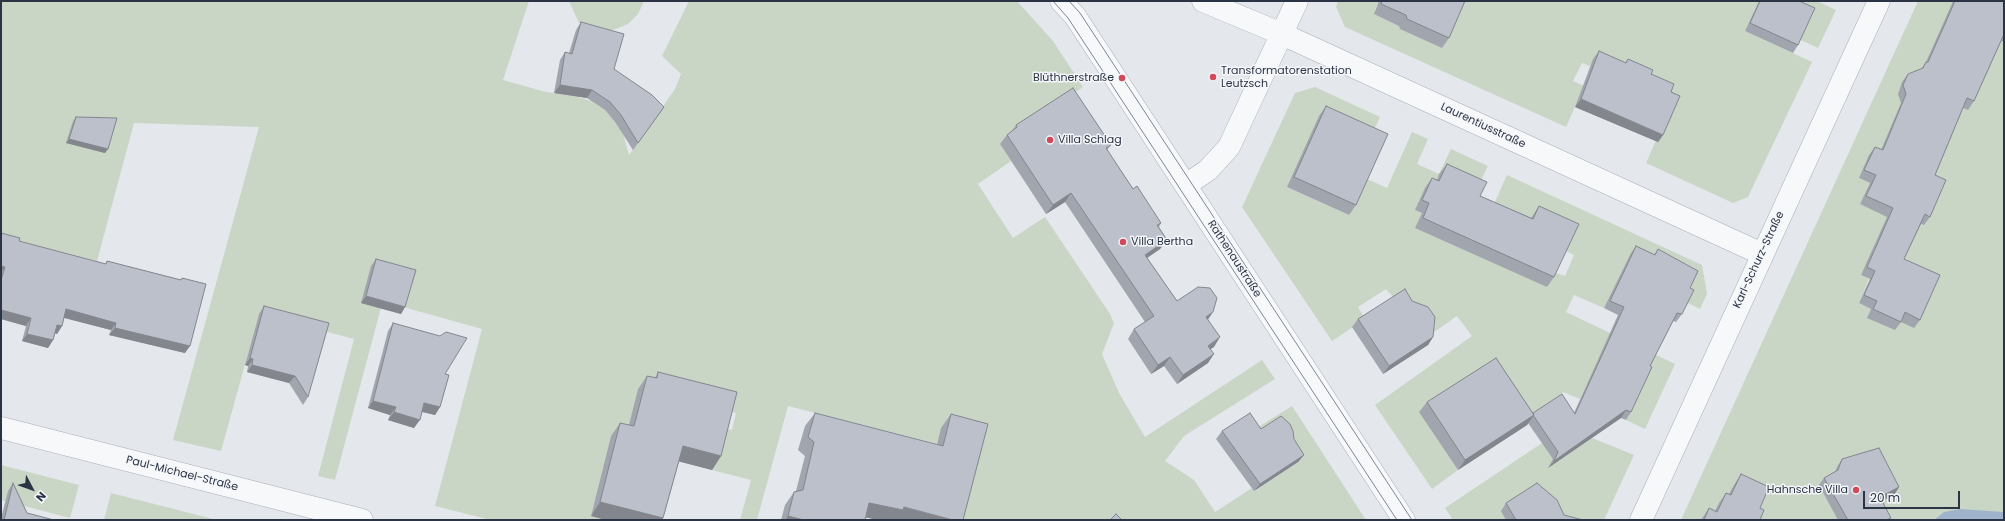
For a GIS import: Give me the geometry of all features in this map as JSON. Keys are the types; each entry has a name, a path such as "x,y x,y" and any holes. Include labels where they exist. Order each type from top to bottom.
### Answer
{"street":[{"name":"Rathenaustraße","path":"1061,1 1074,16 1186,185 1404,520"},
{"name":"Laurentiusstraße","path":"1202,1 1282,34 1762,254"},
{"path":"1186,185 1208,170 1229,148 1297,1"},
{"name":"Karl-Schurz-Straße","path":"1641,520 1879,1"},
{"name":"Paul-Michael-Straße","path":"1,428 362,520"}],"green space":[{"path":"1,1 529,1 503,80 546,92 575,96 591,101 605,110 615,122 623,134 629,155 675,89 681,74 662,56 689,1 1017,1 1053,41 1083,87 1000,144 1011,161 978,184 1013,238 1045,217 1110,314 1114,323 1102,354 1119,393 1145,437 1262,360 1275,379 1184,436 1165,461 1194,480 1215,512 1252,488 1255,491 1298,462 1256,437 1252,431 1292,406 1366,520 957,520 938,444 788,406 757,520 740,520 751,480 712,470 722,428 732,430 736,413 638,390 634,406 635,442 611,436 591,516 606,520 491,520 435,506 482,329 403,307 391,270 335,480 318,476 354,339 259,314 221,451 173,440 259,127 134,123 97,261 1,236"},
{"path":"569,1 644,1 638,14 628,24 613,30 607,30 579,23"},
{"path":"1338,1 1379,1 1375,10 1463,1 1759,1 1745,31 1812,62 1748,197 1733,203 1646,163 1664,122 1594,59 1590,66 1582,63 1573,81 1584,86 1566,127 1345,27 1336,7"},
{"path":"1777,1 1817,1 1836,10 1818,48 1799,39"},
{"path":"1918,1 1953,1 1929,55 1999,40 2004,42 2004,520 1681,520","holes":["1859,178 1940,189 1923,225 1860,204 1870,183","1861,275 1934,283 1899,321 1868,318 1871,309 1859,303 1869,279"]},
{"path":"1315,87 1380,117 1370,139 1287,187 1349,215 1365,178 1387,188 1412,132 1428,139 1417,164 1439,174 1451,149 1488,166 1476,190 1432,191 1415,210 1422,213 1416,228 1565,276 1574,255 1564,250 1532,216 1526,229 1490,213 1507,175 1702,265 1707,294 1700,309 1686,302 1631,254 1604,308 1574,295 1566,312 1675,364 1645,429 1626,420 1646,374 1599,358 1580,399 1563,392 1557,402 1532,422 1510,436 1420,412 1458,470 1432,489 1375,405 1472,336 1457,316 1427,337 1386,289 1358,307 1365,319 1332,341 1242,207 1295,93"},
{"path":"1592,438 1634,455 1604,520 1453,520 1445,508 1545,441"},
{"path":"1,465 79,485 70,518 1,500"},
{"path":"111,493 217,520 104,520"}],"water":[{"path":"1960,509 2004,512 2004,520 1934,520 1944,512"}],"building":[{"path":"1382,1 1465,1 1449,38 1407,19 1406,15 1381,4"},
{"path":"1760,1 1799,1 1815,8 1798,45 1750,23"},
{"path":"1955,1 2004,1 2004,34 1974,101 1967,98 1935,175 1946,180 1930,217 1925,214 1904,259 1940,275 1920,320 1905,312 1901,322 1873,309 1877,301 1864,295 1875,271 1867,267 1893,208 1866,196 1876,175 1864,170 1875,147 1883,150 1906,94 1903,85 1908,74 1923,68 1926,62 1928,62"},
{"path":"581,22 624,34 614,69 652,95 664,107 638,143 621,115 610,102 592,90 560,85 565,52 572,54"},
{"path":"1599,51 1626,63 1628,59 1653,70 1651,74 1674,84 1671,92 1680,96 1663,135 1581,99"},
{"path":"1073,88 1111,145 1106,148 1133,189 1137,186 1161,223 1157,225 1167,240 1145,255 1177,301 1198,287 1210,288 1217,298 1213,312 1206,317 1220,337 1208,346 1214,354 1183,375 1170,357 1158,365 1134,329 1154,316 1071,193 1053,205 1007,135 1017,127 1016,125"},
{"path":"1326,106 1388,134 1356,205 1294,177"},
{"path":"76,117 117,118 108,149 69,139"},
{"path":"1447,164 1487,182 1480,196 1533,219 1539,206 1579,224 1554,277 1423,218 1429,203 1422,200 1432,178 1439,181"},
{"path":"1,233 20,238 19,241 106,264 107,261 181,280 182,278 206,284 190,346 115,328 116,323 66,309 62,326 57,325 53,340 27,334 31,318 1,310 1,280 5,267 1,266"},
{"path":"1636,246 1655,255 1658,249 1698,271 1690,288 1694,290 1682,314 1677,313 1650,366 1652,367 1631,412 1626,410 1554,461 1558,452 1533,413 1562,394 1575,414 1624,307 1610,301"},
{"path":"376,259 416,270 405,307 366,296"},
{"path":"1405,289 1412,301 1428,307 1435,317 1433,337 1389,366 1358,319"},
{"path":"264,306 329,323 308,397 295,376 252,365 253,359 250,358"},
{"path":"393,323 440,336 446,332 467,338 445,374 449,375 440,407 424,403 420,420 394,412 396,407 373,401"},
{"path":"1496,358 1534,415 1465,460 1427,402"},
{"path":"658,372 737,392 721,456 683,446 663,518 600,502 620,423 634,426 647,376 657,378"},
{"path":"815,413 943,446 951,414 988,424 963,520 953,520 904,507 903,510 869,503 865,520 804,520 788,516 794,492 803,490 814,442 808,437"},
{"path":"1250,413 1261,429 1281,416 1290,424 1294,439 1304,455 1260,484 1222,431"},
{"name":"Hahnsche Villa","path":"1879,448 1899,487 1880,497 1891,518 1886,520 1848,520 1824,478 1838,470 1842,459"},
{"path":"1741,474 1769,487 1760,508 1764,510 1760,520 1704,520 1709,508 1717,512 1726,493 1731,495"},
{"path":"13,483 27,513 54,520 4,520"},
{"path":"1537,483 1557,500 1564,515 1583,520 1516,520 1506,503"},
{"path":"1116,514 1122,520 1110,520"}],"tram line":[{"path":"1053,1 1068,18 1397,520"},
{"path":"1069,1 1080,13 1412,520"}],"place":[{"name":"Transformatorenstation Leutzsch","path":"1213,77"},
{"name":"Blüthnerstraße","path":"1122,78"},
{"name":"Villa Schlag","path":"1050,140"},
{"name":"Villa Bertha","path":"1123,242"},
{"name":"Hahnsche Villa","path":"1856,490"}]}
